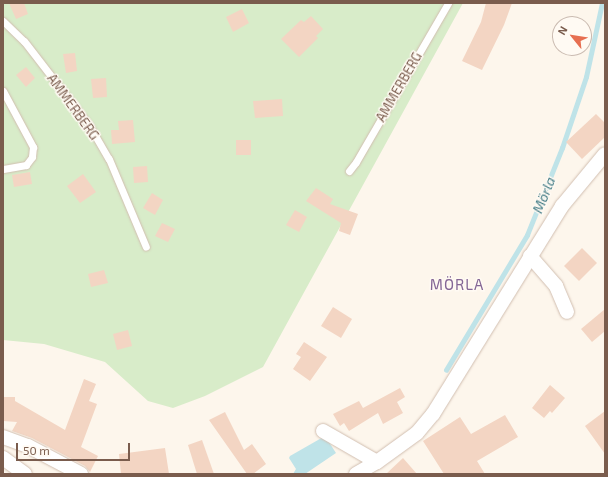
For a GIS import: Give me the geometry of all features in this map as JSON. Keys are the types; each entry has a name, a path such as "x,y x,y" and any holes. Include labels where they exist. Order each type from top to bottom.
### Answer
{"street":[{"path":"356,474 377,462 417,433 433,414 562,206 605,154"},
{"path":"530,256 556,286 567,312"},
{"path":"323,431 377,462"},
{"path":"3,437 28,446 75,473"},
{"path":"3,458 24,474"}],"lane":[{"name":"AMMERBERG","path":"349,171 356,162 448,3"},
{"name":"AMMERBERG","path":"3,21 24,41 89,124 109,160 146,247"},
{"path":"3,91 33,147 32,157 26,165 3,169"}],"green space":[{"path":"3,3 463,3 263,367 205,396 173,408 148,401 105,362 44,344 3,340"}],"water":[{"path":"325,436 336,453 305,474 293,474 296,469 289,458 290,456"}],"building":[{"path":"9,3 24,3 28,14 16,19"},
{"path":"486,3 512,3 504,25 482,70 462,61 481,22"},
{"path":"242,9 249,23 233,32 226,17"},
{"path":"311,16 323,29 316,36 318,38 299,57 281,39 301,20 304,22"},
{"path":"75,53 77,71 66,73 63,54"},
{"path":"26,67 35,78 26,87 16,75"},
{"path":"106,78 107,97 93,98 91,79"},
{"path":"282,99 283,116 255,118 253,101"},
{"path":"596,114 605,123 605,137 582,159 566,142"},
{"path":"133,120 135,142 112,144 111,130 119,130 118,121"},
{"path":"236,140 251,140 251,155 236,155"},
{"path":"147,166 148,182 134,183 133,167"},
{"path":"30,172 32,184 14,187 12,175"},
{"path":"83,174 96,192 80,203 67,186"},
{"path":"316,188 333,199 330,204 358,214 350,235 339,231 341,223 306,201"},
{"path":"152,193 163,200 155,215 143,208"},
{"path":"295,210 307,217 299,232 286,225"},
{"path":"162,223 175,229 168,242 155,236"},
{"path":"582,248 597,263 579,281 564,266"},
{"path":"104,270 108,283 91,287 88,274"},
{"path":"333,307 352,319 341,338 321,326"},
{"path":"605,309 605,331 592,342 581,329"},
{"path":"128,330 132,346 117,350 113,334"},
{"path":"304,342 327,357 310,381 293,369 301,357 296,354"},
{"path":"84,379 96,384 89,401 97,404 81,447 98,456 90,472 85,466 32,438 12,431 17,422 3,421 3,397 15,397 15,401 65,430"},
{"path":"550,385 565,398 552,413 550,411 544,418 532,408"},
{"path":"400,388 405,397 397,402 403,413 383,424 378,413 349,431 344,423 340,426 333,414 359,401 363,408"},
{"path":"605,411 605,454 585,426"},
{"path":"225,412 244,450 252,444 266,464 253,474 247,474 209,420"},
{"path":"505,415 518,437 477,461 485,474 444,474 423,441 460,417 471,434"},
{"path":"202,440 214,474 197,474 188,445"},
{"path":"165,448 169,474 121,474 119,454"},
{"path":"403,458 417,474 386,474"}],"waterway":[{"name":"Mörla","path":"446,370 527,235 562,148 586,77 602,3"}],"district":[{"name":"MÖRLA","path":"457,285"}]}
